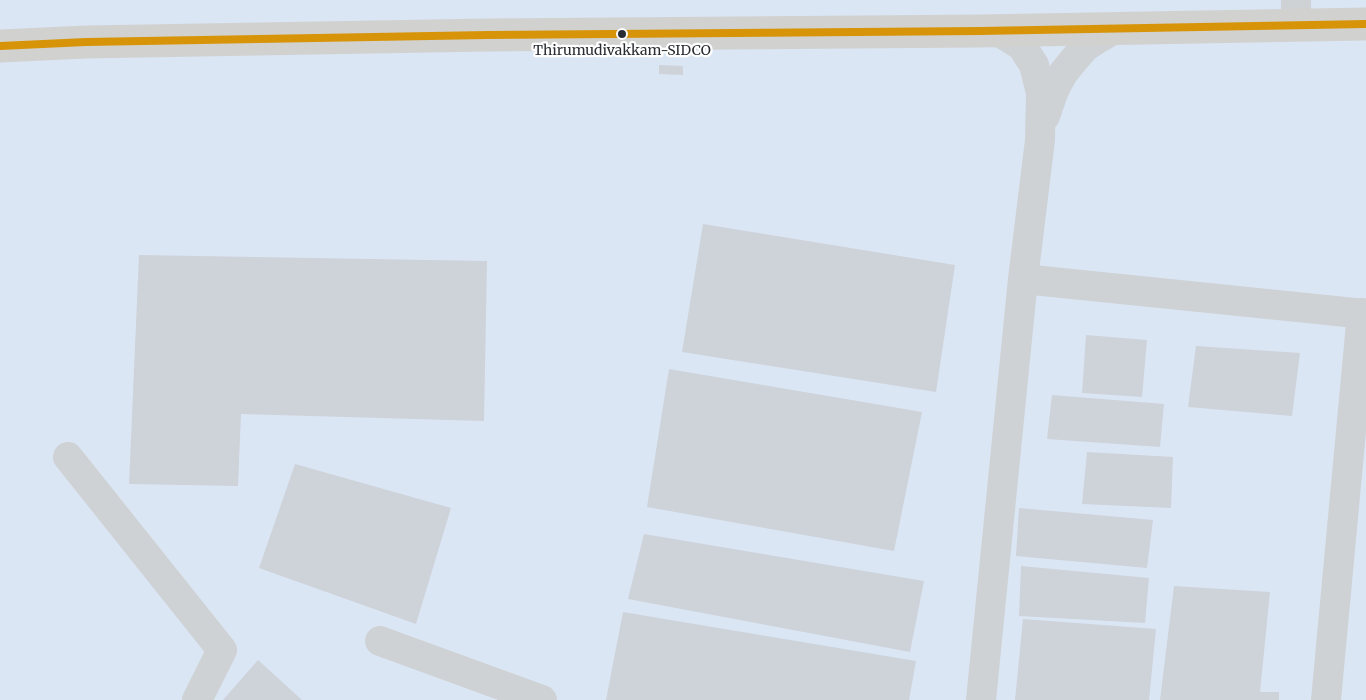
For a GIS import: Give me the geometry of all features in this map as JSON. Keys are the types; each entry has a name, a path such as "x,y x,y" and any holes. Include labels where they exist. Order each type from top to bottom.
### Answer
{"main road":[{"path":"0,46 86,42 534,34 1116,28 1296,13 1366,24"}],"street":[{"path":"1040,140 1048,107 1064,72 1085,47 1116,28"},
{"path":"981,700 1023,279 1040,140 1041,93 1034,65 1026,51 1016,41 993,30"},
{"path":"1023,279 1364,313 1326,700"},
{"path":"68,457 222,650 196,700"},
{"path":"380,641 542,700"}],"shaded area":[{"path":"0,0 1366,0 1366,700 0,700"}],"building":[{"path":"659,65 683,66 683,75 659,74"},
{"path":"703,224 955,265 936,392 682,352"},
{"path":"139,255 487,261 484,421 241,414 238,486 129,484"},
{"path":"1086,335 1147,340 1142,397 1082,393"},
{"path":"1196,346 1300,353 1292,416 1188,407"},
{"path":"669,369 922,412 894,551 647,507"},
{"path":"1052,395 1164,404 1160,447 1047,439"},
{"path":"1087,452 1173,457 1171,508 1082,504"},
{"path":"295,464 451,508 416,624 259,568"},
{"path":"1019,508 1153,520 1147,568 1016,556"},
{"path":"644,534 924,581 910,652 628,599"},
{"path":"1021,566 1149,578 1145,623 1019,616"},
{"path":"1174,586 1270,592 1260,692 1279,692 1279,700 1160,700"},
{"path":"623,612 916,661 909,700 606,700"},
{"path":"1023,619 1156,629 1149,700 1015,700"},
{"path":"258,660 302,700 223,700"}],"transit line":[{"path":"0,46 86,42 488,35 980,31 1366,24"}],"place":[{"name":"Thirumudivakkam-SIDCO","path":"622,34"}]}
